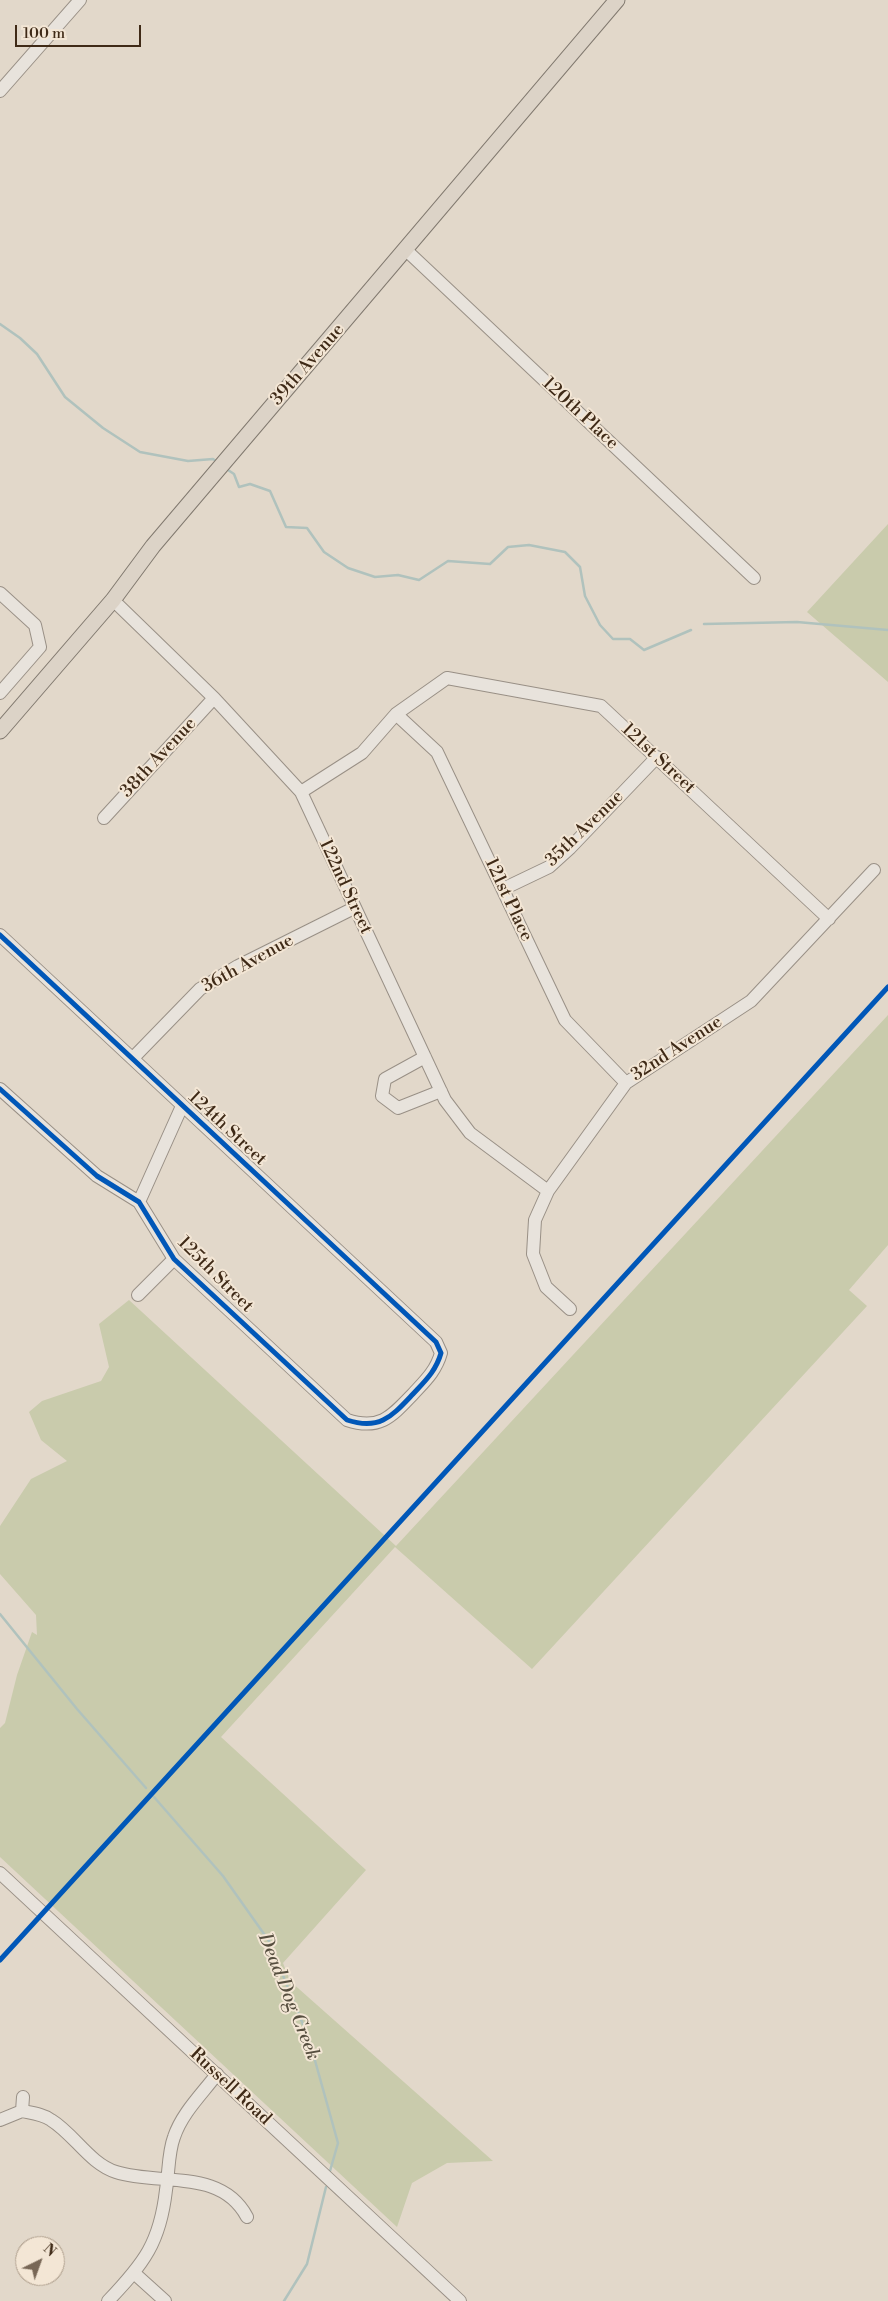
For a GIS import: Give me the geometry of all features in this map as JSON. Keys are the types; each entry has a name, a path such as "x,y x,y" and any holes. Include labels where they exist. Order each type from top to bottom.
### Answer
{"main road":[{"name":"39th Avenue","path":"0,731 113,600 153,546 617,0"}],"street":[{"path":"0,91 80,0"},
{"name":"120th Place","path":"406,250 754,578"},
{"path":"0,593 36,625 40,647 0,693"},
{"name":"122nd Street","path":"113,600 214,698 301,792 441,1091 470,1133 548,1191"},
{"name":"121st Street","path":"396,714 447,678 601,706 829,919"},
{"name":"38th Avenue","path":"104,818 214,698"},
{"path":"301,792 362,753 396,714"},
{"name":"121st Place","path":"396,714 437,752 564,1020 626,1083"},
{"name":"35th Avenue","path":"503,889 549,867 570,848 657,757"},
{"name":"32nd Avenue","path":"570,1309 546,1287 533,1254 535,1220 548,1191 626,1083 751,1001 874,870"},
{"name":"36th Avenue","path":"133,1058 200,989 238,966 354,908"},
{"name":"124th Street","path":"0,935 436,1342 441,1353 437,1367 394,1415 375,1423 361,1425 347,1420"},
{"path":"425,1057 385,1079 382,1096 398,1108 441,1091"},
{"name":"125th Street","path":"0,1089 97,1176 139,1202 174,1258 347,1420"},
{"path":"139,1202 182,1106"},
{"path":"138,1295 174,1258"},
{"name":"Russell Road","path":"0,1873 460,2301"},
{"path":"108,2301 134,2273 153,2244 161,2222 174,2136 184,2117 217,2074"},
{"path":"22,2111 23,2097"},
{"path":"0,2120 22,2111 37,2114 52,2120 99,2162 114,2172 168,2178 212,2186 224,2191 242,2206 247,2216"},
{"path":"134,2273 165,2301"}],"green space":[{"path":"888,524 888,682 807,612"},
{"path":"888,1015 888,1245 849,1290 867,1306 532,1669 395,1547 221,1737 366,1870 283,1963 290,1981 493,2161 447,2163 412,2183 397,2227 0,1857 0,1728 5,1723 17,1675 32,1632 37,1635 36,1615 0,1574 0,1526 31,1479 67,1461 41,1440 29,1412 42,1401 101,1381 109,1367 99,1324 129,1300 396,1546"}],"waterway":[{"path":"0,324 20,338 37,354 65,397 103,428 140,452 188,461 213,459 216,461"},
{"path":"228,470 234,474 239,487 250,484 270,491 286,527 307,528 324,552 348,568 375,577 398,575 419,580 448,561 490,564 508,547 529,545 565,552 580,567 585,596 600,625 613,639 630,639 644,650 691,630"},
{"path":"704,624 797,622 888,630"},
{"name":"Dead Dog Creek","path":"0,1614 77,1709 146,1788"},
{"name":"Dead Dog Creek","path":"154,1797 223,1876 269,1941 309,2039 338,2143 330,2171"},
{"name":"Dead Dog Creek","path":"284,2301 307,2264 326,2187"}],"cycle path":[{"path":"0,935 436,1342 441,1353 433,1370 426,1380 392,1415 368,1424 347,1420 174,1259 139,1202 97,1176 0,1089"},
{"path":"0,1960 888,987"}]}
